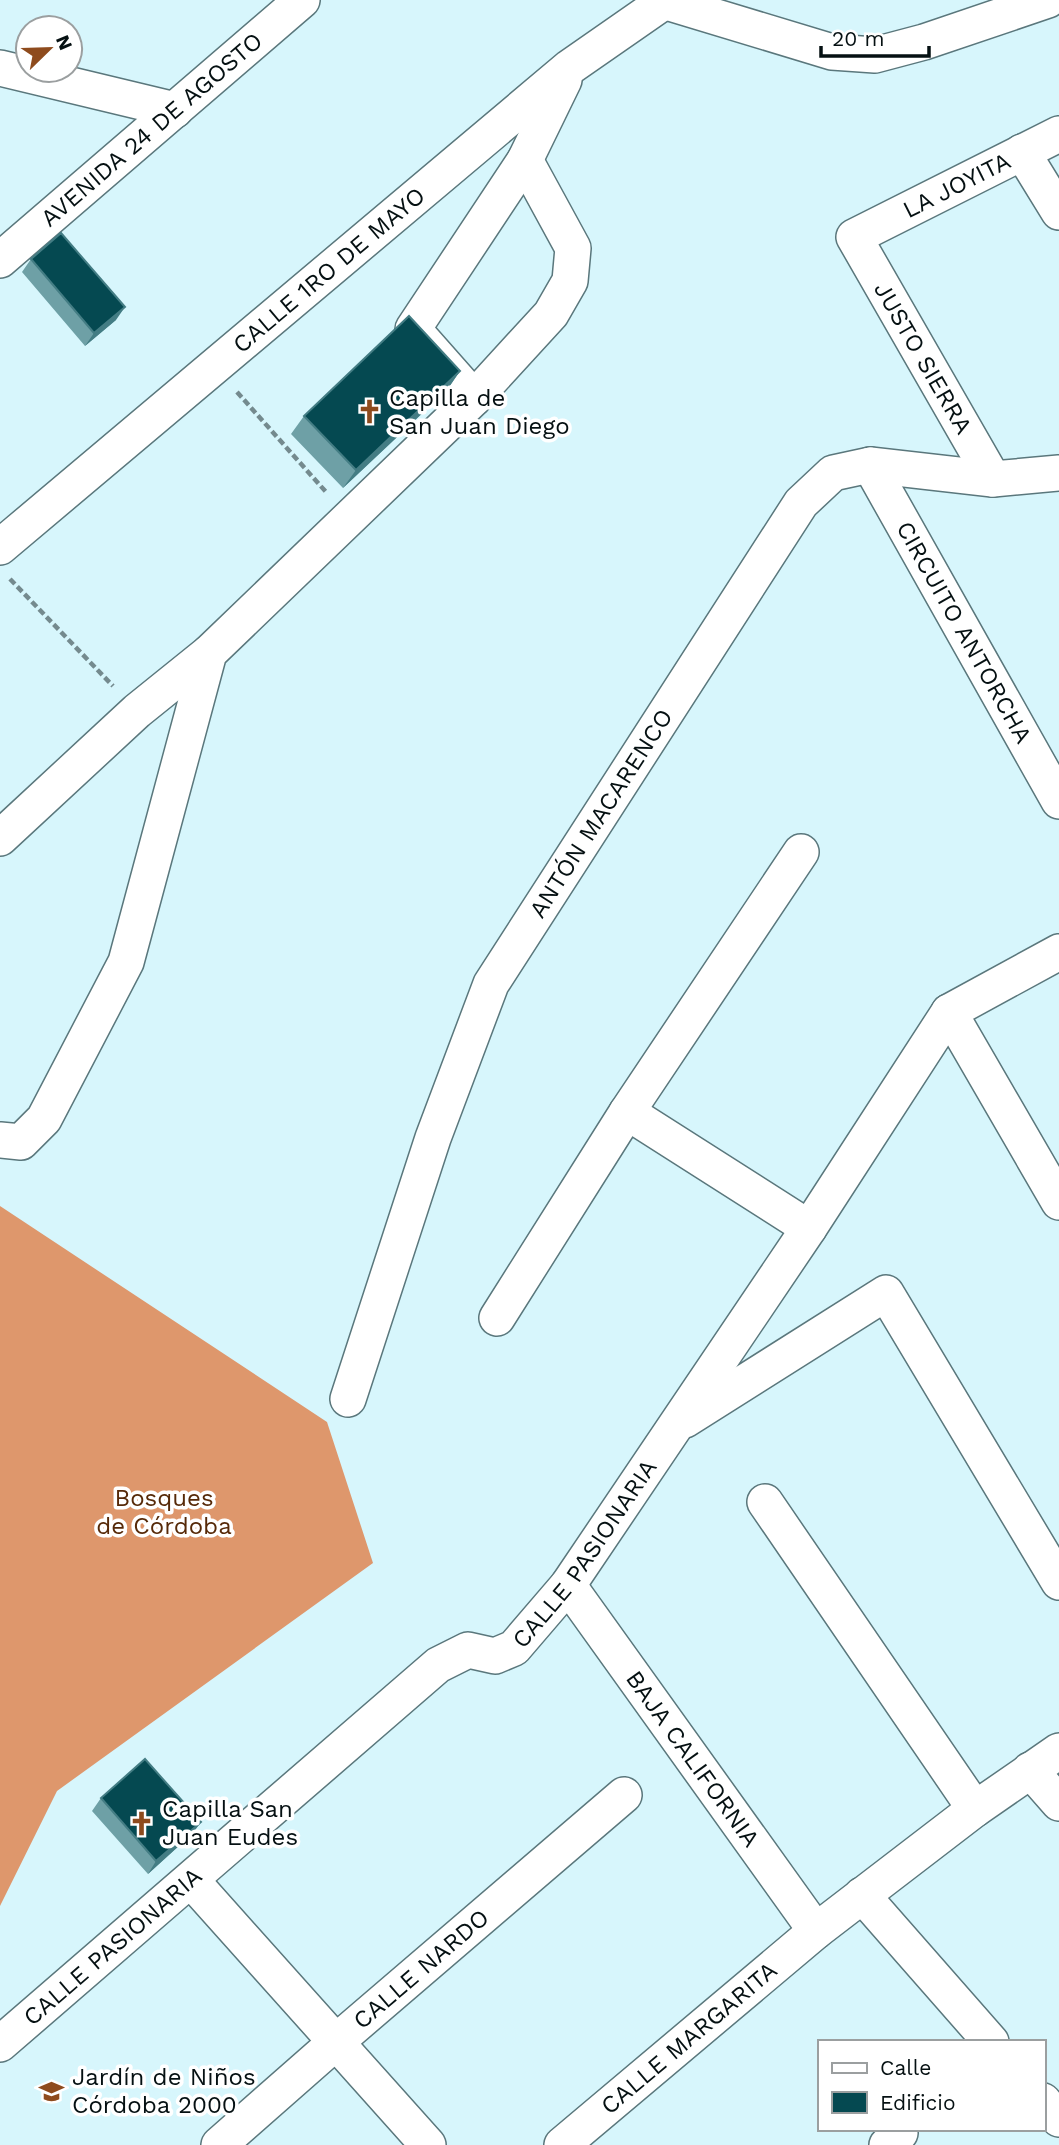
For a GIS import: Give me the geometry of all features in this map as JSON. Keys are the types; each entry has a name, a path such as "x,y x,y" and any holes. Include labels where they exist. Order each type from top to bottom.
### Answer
{"street":[{"name":"AVENIDA 24 DE AGOSTO","path":"0,260 302,0"},
{"path":"663,1 719,8 832,52 875,55 924,42 1048,0"},
{"name":"CALLE 1RO DE MAYO","path":"5,563 215,368 570,67 663,1"},
{"path":"474,398 413,329 525,160 570,67"},
{"path":"0,68 175,110"},
{"name":"LA JOYITA","path":"854,237 1059,134"},
{"path":"1022,152 1059,212"},
{"path":"0,838 136,711 209,653 350,519 474,398 551,314 570,281 573,248 525,160"},
{"name":"JUSTO SIERRA","path":"854,237 993,479"},
{"name":"ANTÓN MACARENCO","path":"348,1399 433,1138 491,984 801,502 833,473 870,465 993,479 1059,472"},
{"name":"CIRCUITO ANTORCHA","path":"870,465 1059,801"},
{"path":"0,1140 21,1142 44,1118 126,962 209,653"},
{"path":"497,1318 627,1111 801,852"},
{"name":"CALLE PASIONARIA","path":"0,2044 438,1665 468,1650 495,1656 513,1648 568,1585 676,1427 949,1012 1059,952"},
{"path":"949,1012 1059,1202"},
{"path":"627,1111 808,1228"},
{"path":"676,1427 886,1293 1059,1582"},
{"path":"765,1503 975,1809"},
{"name":"BAJA CALIFORNIA","path":"568,1585 816,1931"},
{"name":"CALLE MARGARITA","path":"562,2145 816,1931 975,1809 1059,1751"},
{"path":"1030,1770 1059,1803"},
{"name":"CALLE NARDO","path":"219,2145 624,1796"},
{"path":"191,1880 428,2145"},
{"path":"862,1895 989,2040"},
{"path":"1045,2103 1059,2119"}],"path":[{"path":"215,368 350,519"},
{"path":"5,563 136,711"}],"green space":[{"name":"Bosques de Córdoba","path":"0,1206 327,1422 373,1563 57,1791 0,1906"}],"building":[{"path":"61,233 125,307 94,333 31,259"},
{"name":"Capilla de San Juan Diego","path":"409,316 460,371 356,470 304,416"},
{"name":"Capilla San Juan Eudes","path":"145,1759 201,1822 156,1861 101,1798"}],"place":[{"name":"Capilla de San Juan Diego","path":"369,412"},
{"name":"Capilla San Juan Eudes","path":"142,1823"},
{"name":"Jardín de Niños Córdoba 2000","path":"52,2091"}]}
